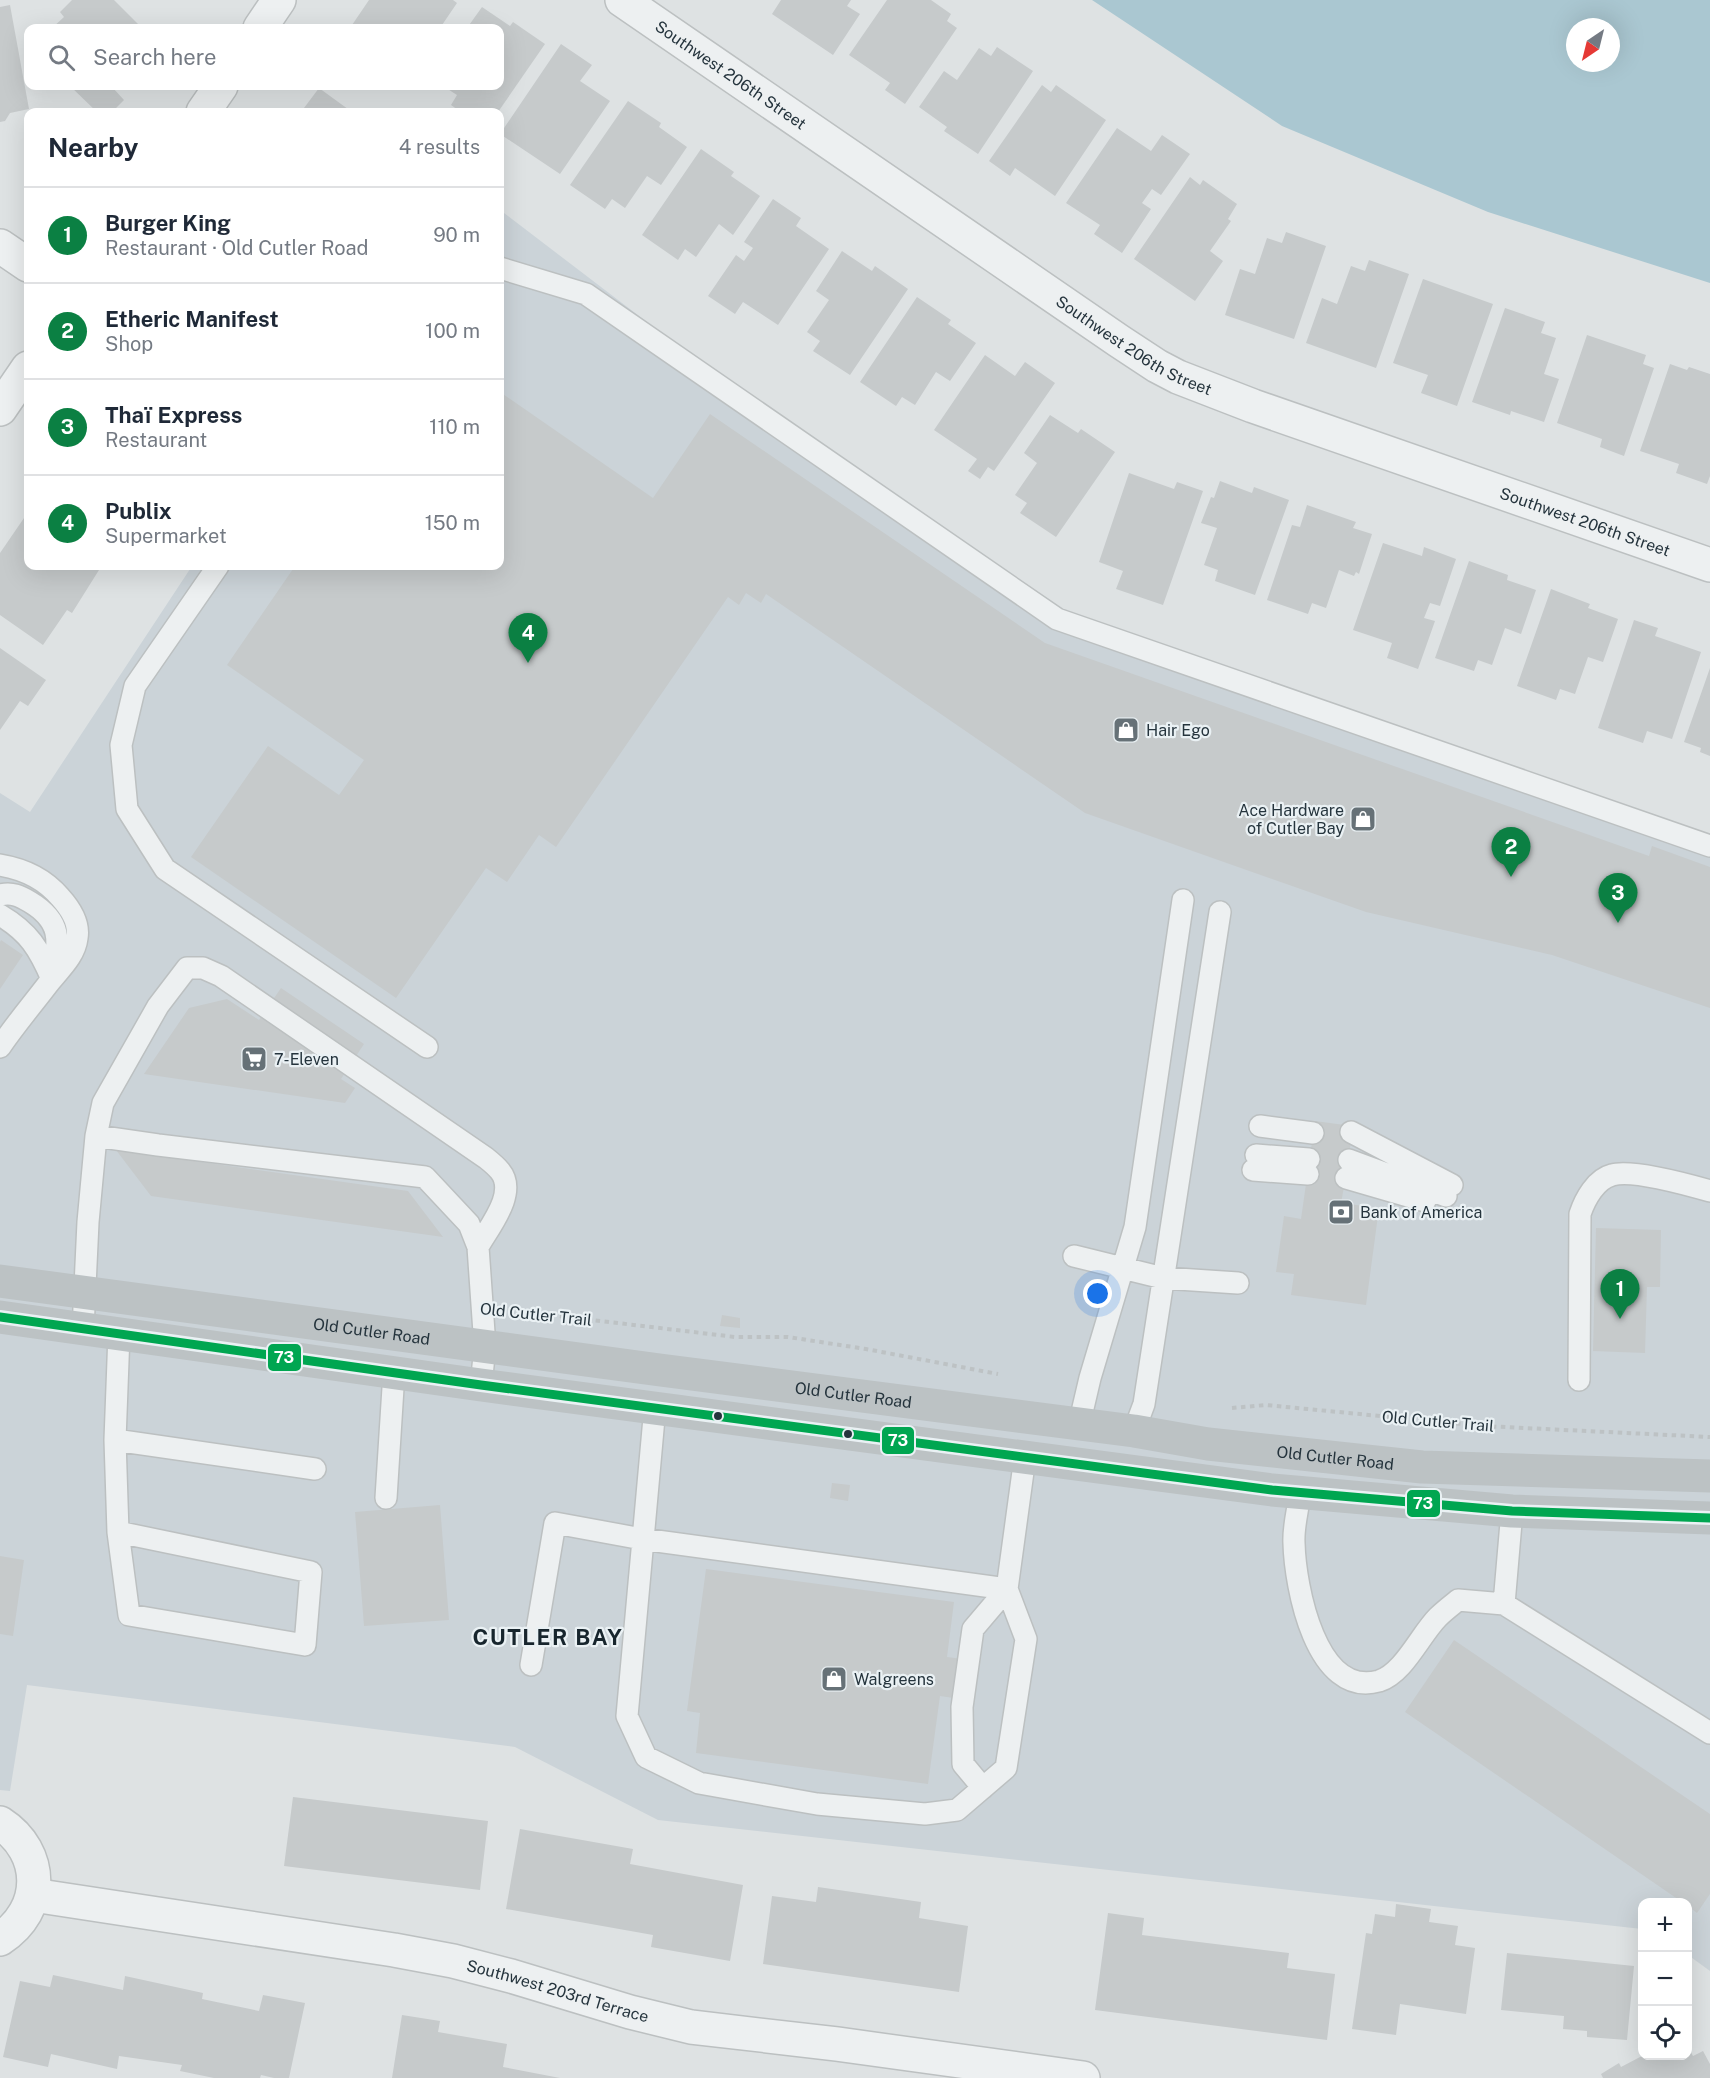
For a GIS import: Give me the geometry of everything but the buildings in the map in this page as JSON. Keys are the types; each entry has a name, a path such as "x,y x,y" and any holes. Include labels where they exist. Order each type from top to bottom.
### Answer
{"main road":[{"name":"Old Cutler Road","path":"0,1281 485,1347 1134,1431 1208,1444 1410,1466 1710,1476"},
{"path":"0,1317 481,1385 1065,1464 1300,1493 1512,1511 1710,1518"},
{"path":"394,1372 397,1334"},
{"path":"655,1407 660,1370"},
{"path":"1065,1464 1085,1448 1096,1450 1122,1445 1134,1431"},
{"path":"1512,1511 1514,1470"}],"street":[{"path":"263,24 279,0"},
{"name":"Southwest 206th Street","path":"622,0 1119,341 1178,377 1253,406 1710,565"},
{"path":"206,108 218,90"},
{"path":"0,246 24,262"},
{"path":"0,409 24,374"},
{"path":"0,1823 14,1832 27,1851 34,1872 33,1895 25,1916 11,1932 0,1940"},
{"name":"Southwest 203rd Terrace","path":"33,1895 453,1961 630,2012 691,2026 1083,2078"}],"lane":[{"path":"504,269 586,294 1057,619 1710,846"},
{"path":"215,570 135,686 121,745 127,809 165,869 427,1047"},
{"path":"0,865 24,870 48,885 69,908 76,921 78,936 75,949 0,1047"},
{"path":"0,894 10,893 25,899 51,918 57,932 58,942 52,979"},
{"path":"1079,1425 1090,1378 1135,1227 1183,900"},
{"path":"1134,1431 1144,1404 1220,912"},
{"path":"0,915 22,930 34,942 52,979"},
{"path":"83,1329 88,1222 96,1136 103,1103 158,1006 187,968 203,968 221,976 486,1158 501,1172 506,1182 507,1196 477,1247"},
{"path":"1260,1126 1313,1133"},
{"path":"1348,1169 1446,1195 1351,1132"},
{"path":"96,1136 424,1177 469,1224 477,1247 485,1347 481,1385"},
{"path":"1254,1162 1309,1166"},
{"path":"1579,1380 1580,1214 1584,1200 1599,1183 1612,1175 1640,1175 1710,1191"},
{"path":"1074,1256 1162,1278 1238,1283"},
{"path":"118,1532 311,1572 306,1645 129,1616 118,1532 115,1440 119,1334"},
{"path":"386,1498 394,1372"},
{"path":"655,1407 627,1716 646,1757 699,1783 817,1804 925,1814 957,1810 1006,1768 1026,1639 1007,1589 1024,1457"},
{"path":"115,1440 315,1469"},
{"path":"1300,1493 1294,1543 1300,1589 1310,1626 1323,1657 1340,1674 1360,1682 1380,1680 1400,1667 1438,1617 1458,1599 1504,1604 1710,1733"},
{"path":"1504,1604 1512,1511"},
{"path":"531,1665 555,1523 642,1539 1007,1589"},
{"path":"983,1788 963,1764 962,1707 973,1629 1007,1589"}],"path":[{"name":"Old Cutler Trail","path":"483,1308 735,1337 788,1337 866,1349 1001,1375"},
{"name":"Old Cutler Trail","path":"1223,1409 1266,1405 1483,1426 1710,1437"}],"shaded area":[{"path":"504,213 1042,623 1710,857 1710,1971 1692,1958 1692,1898 1638,1898 1638,1929 658,1820 515,1747 27,1685 10,1791 0,1790 0,793 30,812 189,570 504,570"}],"water":[{"path":"1092,0 1710,0 1710,283 1488,212 1282,126"}],"transit line":[{"name":"73","path":"0,1317 481,1385 1272,1490 1512,1511 1710,1518"}],"place":[{"name":"Publix","path":"528,663"},
{"name":"Hair Ego","path":"1126,730"},
{"name":"Ace Hardware of Cutler Bay","path":"1363,819"},
{"name":"Etheric Manifest","path":"1511,877"},
{"name":"Thaï Express","path":"1618,923"},
{"name":"7-Eleven","path":"254,1059"},
{"name":"Bank of America","path":"1341,1212"},
{"name":"Burger King","path":"1620,1319"},
{"name":"Walgreens","path":"834,1679"}],"district":[{"name":"CUTLER BAY","path":"548,1637"}]}
